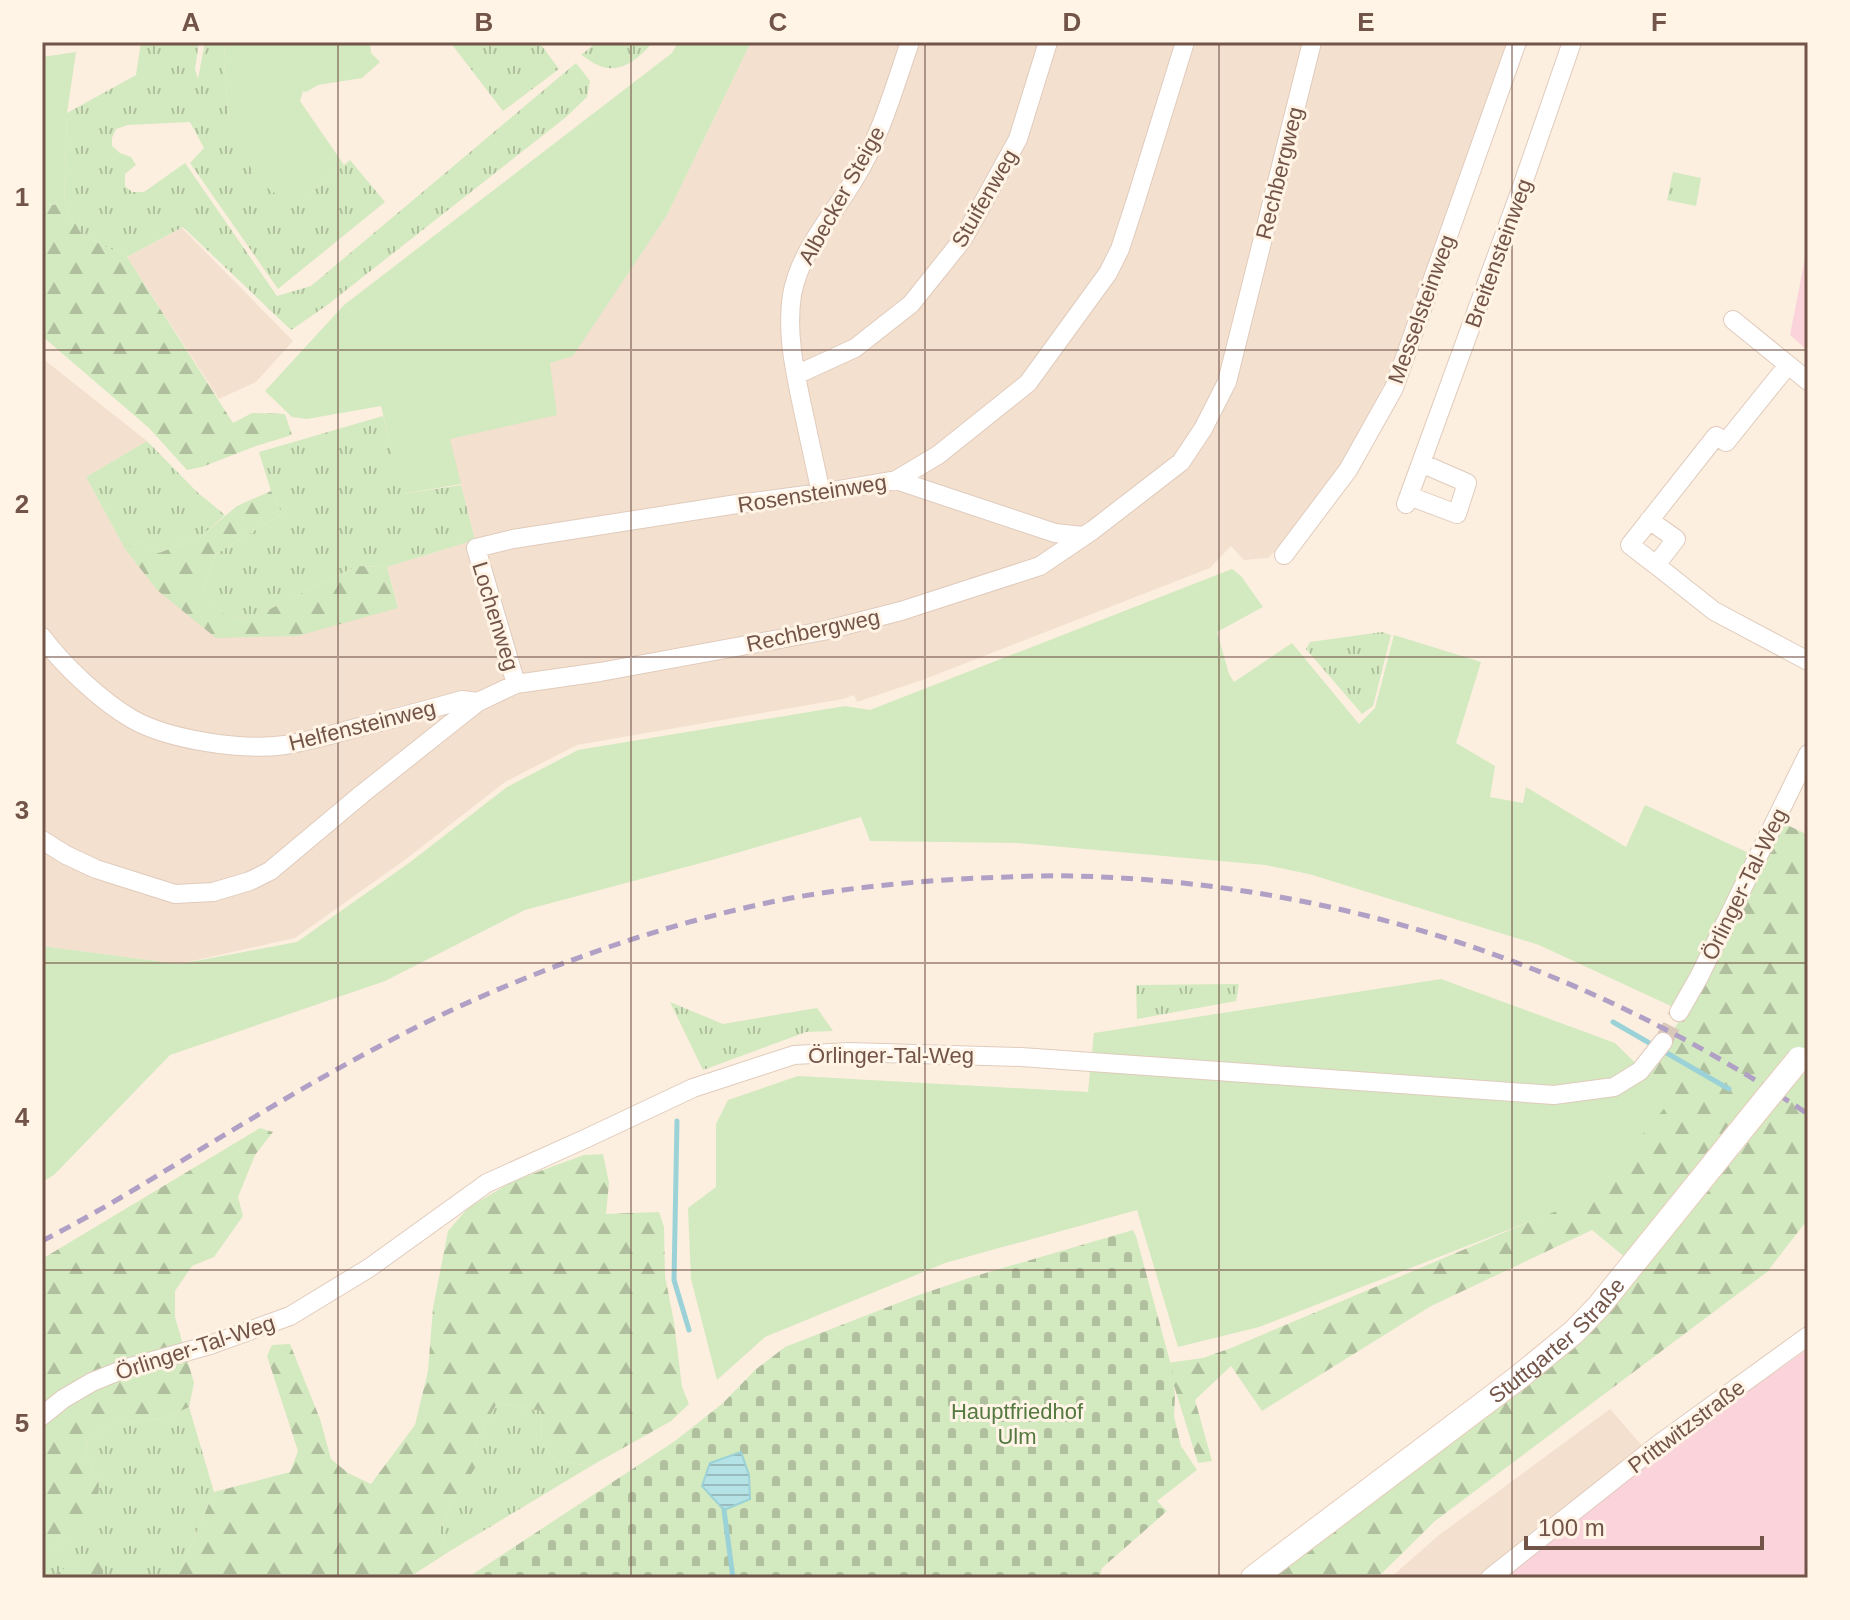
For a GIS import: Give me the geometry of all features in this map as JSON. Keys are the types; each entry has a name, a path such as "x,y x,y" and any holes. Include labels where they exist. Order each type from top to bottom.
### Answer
{"main road":[{"name":"Stuttgarter Straße","path":"1253,1578 1574,1332 1599,1306 1804,1054"}],"street":[{"name":"Albecker Steige","path":"821,493 796,375 790,333 792,295 799,271 817,233 856,177 881,126 910,42"},
{"name":"Stuifenweg","path":"796,375 855,348 911,304 963,239 1018,139 1048,42"},
{"name":"Rosensteinweg","path":"476,548 513,539 896,480 938,455 1028,383 1099,287 1124,237 1185,42"},
{"name":"Rechbergweg","path":"42,840 96,869 175,894 213,892 240,885 270,871 478,702 516,684 600,672 823,631 895,613 1040,566 1104,522 1181,462 1223,392 1312,42"},
{"name":"Messelsteinweg","path":"1284,555 1348,470 1394,388 1517,42"},
{"name":"Breitensteinweg","path":"1421,463 1467,483 1457,514 1407,500 1572,42"},
{"path":"1733,320 1808,381"},
{"path":"1788,365 1726,442 1716,436 1630,545 1714,611 1808,661"},
{"path":"896,480 1055,533 1083,536"},
{"path":"1649,520 1676,539 1656,565"},
{"name":"Lochenweg","path":"476,548 516,684"},
{"name":"Helfensteinweg","path":"42,637 106,702 134,720 196,740 231,745 286,745 462,700 478,702"},
{"name":"Örlinger-Tal-Weg","path":"1679,1012 1808,754"},
{"name":"Örlinger-Tal-Weg","path":"42,1416 92,1382 124,1369 210,1345 290,1316 369,1268 487,1183 693,1088 794,1055 849,1052 1037,1058 1554,1095 1614,1087 1640,1071 1659,1047"},
{"name":"Prittwitzstraße","path":"1490,1578 1659,1444 1808,1336"}],"shaded area":[{"path":"751,42 1526,42 1402,392 1383,385 1361,436 1291,536 1268,558 1244,560 1231,546 1210,568 925,679 857,702 854,695 577,745 505,782 406,859 295,938 179,964 42,946 42,358 147,441 86,477 125,549 157,590 398,607 387,567 475,540 449,439 550,363 573,355 667,215"},
{"path":"182,228 293,341 256,382 219,399 127,257"},
{"path":"1808,243 1808,351 1790,335"},
{"path":"1808,1349 1808,1578 1506,1578 1653,1458"},
{"path":"1610,1409 1653,1458 1808,1578 1390,1578 1439,1535"}],"green space":[{"path":"141,42 199,42 195,69 198,79 205,42 225,42 229,119 307,196 350,160 385,202 278,289 190,163 204,148 190,122 128,125 116,129 112,146 131,157 136,165 125,174 125,186 132,192 144,192 185,163 277,296 311,286 576,63 590,81 587,97 565,118 326,306 291,330 183,227 127,257 82,235 64,204 67,113 136,75"},
{"path":"225,42 370,42 371,53 380,62 362,78 318,85 303,91 300,101 344,165 307,196 283,199 256,180 229,119"},
{"path":"450,42 539,42 559,69 503,111"},
{"path":"597,42 653,42 631,62 611,68 597,65 581,55"},
{"path":"678,42 751,42 667,215 573,356 550,363 557,415 450,439 461,484 402,494 381,406 307,419 292,417 265,391 344,305 672,53"},
{"path":"76,52 67,113 64,204 42,205 42,57"},
{"path":"1673,172 1701,178 1696,206 1667,200"},
{"path":"64,204 82,235 127,257 233,423 252,413 285,414 292,435 187,470 149,428 42,336 42,205"},
{"path":"383,416 403,494 461,485 475,540 387,567 357,566 254,617 229,618 201,593 216,554 282,514 259,452"},
{"path":"147,441 197,492 225,515 200,537 159,553 139,542 125,549 86,477"},
{"path":"271,491 282,514 216,554 201,593 229,618 254,617 357,566 387,567 398,608 297,636 216,638 157,590 125,549 139,542 159,553 200,537 237,506"},
{"path":"1232,569 1241,576 1263,607 1217,632 1234,682 1292,643 1359,724 1375,708 1394,635 1481,662 1456,743 1495,766 1490,797 1523,803 1526,787 1626,847 1645,805 1751,854 1673,1007 1539,945 1309,874 1265,865 1018,843 870,841 861,817 525,910 385,981 170,1055 54,1175 42,1182 42,946 179,964 297,942 409,863 507,787 578,750 845,706 870,710"},
{"path":"1382,632 1391,635 1373,706 1362,714 1306,649 1310,642"},
{"path":"1779,821 1808,835 1808,1219 1767,1272 1435,1521 1377,1578 1271,1578 1568,1350 1632,1263 1592,1230 1431,1306 1262,1411 1231,1366 1195,1400 1212,1461 1198,1463 1167,1363 1203,1358 1231,1348 1581,1200 1623,1106 1658,1058 1685,1010"},
{"path":"1441,979 1615,1043 1672,1099 1590,1198 1259,1327 1178,1347 1137,1210 945,1263 765,1337 717,1380 691,1279 688,1208 716,1187 716,1124 728,1100 798,1076 1088,1092 1094,1033"},
{"path":"1239,984 1236,1001 1137,1019 1136,985"},
{"path":"670,1002 723,1024 817,1008 833,1031 806,1032 703,1070"},
{"path":"260,1128 273,1132 255,1155 238,1197 243,1216 214,1257 192,1266 175,1291 175,1317 194,1383 189,1407 163,1419 114,1423 88,1440 86,1456 99,1481 98,1508 70,1539 42,1556 42,1259"},
{"path":"603,1154 609,1183 606,1214 659,1212 664,1227 665,1276 682,1387 689,1404 671,1421 591,1466 555,1461 542,1443 541,1411 497,1403 474,1445 479,1462 451,1505 439,1531 450,1551 408,1578 177,1578 214,1492 290,1472 298,1451 267,1356 272,1345 290,1344 320,1419 331,1459 348,1473 371,1484 415,1425 428,1371 433,1308 448,1231 468,1208 513,1181 584,1155"},
{"name":"Hauptfriedhof Ulm","path":"1133,1230 1172,1369 1174,1416 1181,1446 1197,1470 1157,1501 1167,1511 1102,1568 1099,1578 467,1578 675,1441 785,1347 972,1277"},
{"path":"497,1403 541,1411 542,1443 555,1461 591,1466 450,1551 439,1531 478,1462 474,1445"},
{"path":"189,1407 214,1492 177,1578 103,1578 103,1554 90,1553 49,1578 42,1578 42,1556 70,1539 99,1481 86,1456 88,1440 114,1423 163,1419"},
{"path":"89,1553 103,1553 103,1578 49,1578"}],"water":[{"path":"741,1452 749,1475 750,1499 724,1510 702,1486 710,1463"}],"waterway":[{"path":"1613,1022 1729,1089"},
{"path":"677,1121 674,1280 689,1330"},
{"path":"724,1510 733,1578"}],"tunnel":[{"path":"1663,1042 1679,1012"}],"railway":[{"path":"42,1241 359,1057 458,1007 528,977 639,937 714,915 791,898 933,881 1064,876 1175,882 1271,895 1366,916 1459,942 1550,976 1638,1016 1725,1062 1808,1114"}]}
